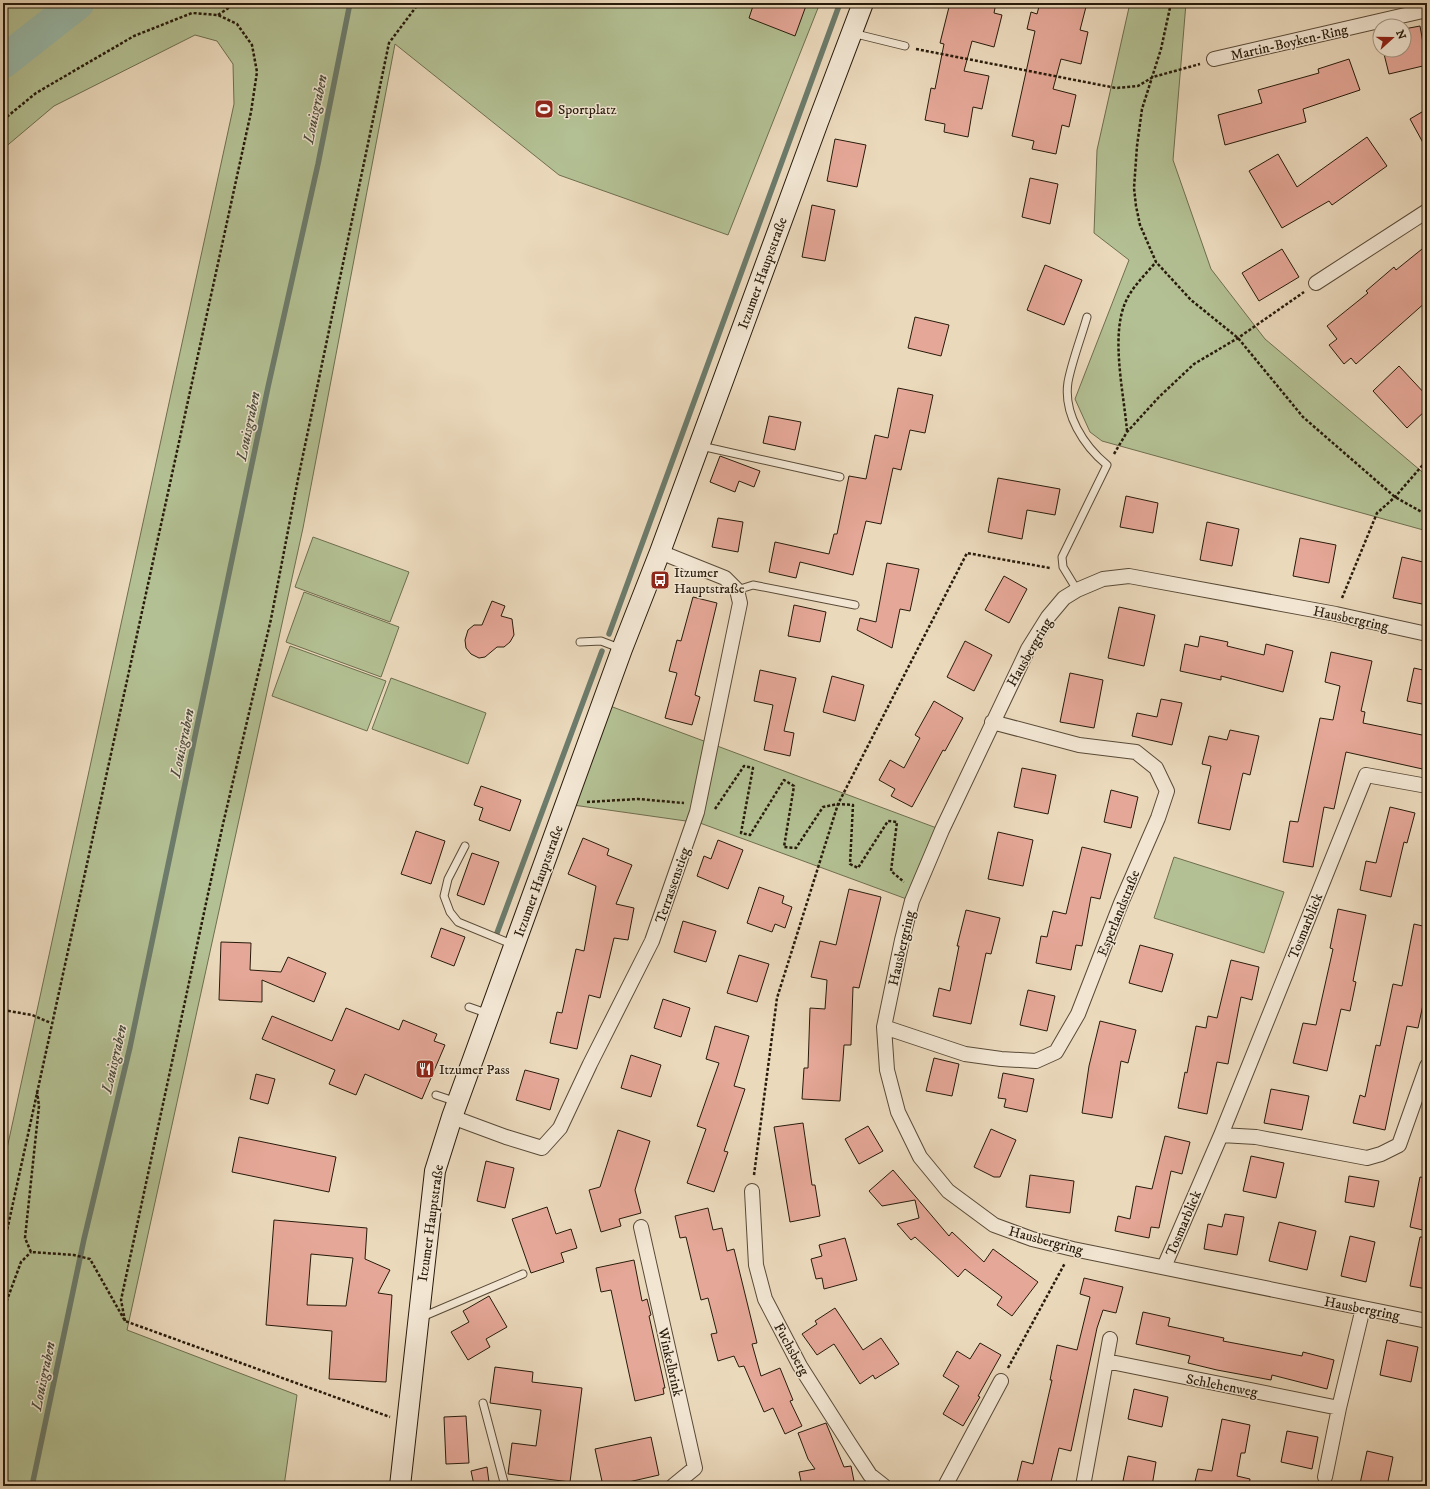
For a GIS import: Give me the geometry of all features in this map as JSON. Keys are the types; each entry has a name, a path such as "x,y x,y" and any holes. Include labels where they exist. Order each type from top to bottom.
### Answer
{"main road":[{"name":"Itzumer Hauptstraße","path":"400,1486 435,1171 454,1110 622,649 660,552 863,3"}],"street":[{"name":"Martin-Boyken-Ring","path":"1214,60 1427,10"},
{"path":"1316,283 1427,211"},
{"path":"660,552 724,578 737,590"},
{"name":"Hausbergring","path":"1427,634 1336,614 1129,576 1103,579 1077,590 1064,598 1048,617 1028,649 992,722 918,886 902,940 884,1027 887,1070 898,1112 920,1156 948,1191 994,1225 1032,1239 1073,1249 1427,1320"},
{"name":"Terrassenstieg","path":"454,1110 506,1137 542,1148 560,1128 652,940 697,812 740,603 737,590"},
{"name":"Esperlandstraße","path":"884,1027 965,1054 1001,1059 1036,1061 1056,1052 1078,1014 1121,903 1158,818 1167,790 1156,768 1136,752 1079,745 992,722"},
{"name":"Tosmarblick","path":"1164,1267 1221,1135 1366,775 1427,786"},
{"path":"1221,1135 1256,1137 1367,1158 1381,1154 1399,1145 1427,1066"},
{"name":"Fuchsberg","path":"752,1191 756,1265 765,1299 800,1366 870,1475 884,1486"},
{"name":"Winkelbrink","path":"641,1227 695,1468 673,1486"},
{"path":"1325,1477 1339,1408 1363,1308"},
{"path":"1083,1486 1110,1339"},
{"name":"Schlehenweg","path":"1106,1361 1339,1408"},
{"path":"945,1486 1001,1381"}],"lane":[{"path":"852,33 905,46"},
{"path":"1077,590 1063,567 1062,557 1068,540 1107,466 1082,440 1068,403 1068,383 1087,317"},
{"path":"699,446 840,477"},
{"path":"737,590 753,585 855,605"},
{"path":"580,642 601,641 622,649"},
{"path":"465,846 448,879 444,896 450,912 458,922 514,946"},
{"path":"469,1007 489,1015"},
{"path":"436,1095 454,1110"},
{"path":"418,1319 523,1274"},
{"path":"483,1404 505,1486"}],"path":[{"path":"218,15 236,3"},
{"path":"125,1321 121,1300 222,832 272,618 298,479 389,43 419,3"},
{"path":"1171,3 1161,49 1142,109 1136,146 1134,188 1140,225 1156,262 1191,300 1238,338 1302,417 1394,497 1427,515"},
{"path":"3,120 36,93 134,36 192,13 218,15 237,24 252,45 257,72 251,112 51,1023 3,1249"},
{"name":"Martin-Boyken-Ring","path":"905,46 1116,88 1138,86 1153,77 1214,60"},
{"path":"1127,432 1118,336 1121,318 1125,302 1135,285 1156,262"},
{"path":"1107,466 1127,432 1194,364 1238,338 1316,283"},
{"path":"1336,614 1377,513 1394,497 1427,460"},
{"path":"752,1191 777,998 838,804 967,553 1051,568 1063,567"},
{"path":"566,804 638,799 682,802 709,819 744,766 753,768 741,833 750,835 784,780 794,786 784,847 796,848 823,807 838,804 853,805 850,864 858,868 888,821 897,822 891,871 900,880 918,886"},
{"path":"3,1010 32,1015 51,1023"},
{"path":"31,1252 25,1238 38,1106 37,1089"},
{"path":"1001,1381 1073,1249"},
{"path":"3,1312 21,1262 31,1252 74,1255 90,1260 125,1321 406,1423"}],"green space":[{"path":"3,3 820,3 728,235 559,175 395,44 303,528 127,1330 297,1395 284,1486 3,1486 3,1167 234,104 233,64 217,41 195,35 54,106 3,149"},
{"path":"1130,3 1186,3 1173,160 1211,269 1265,339 1427,476 1427,531 1102,441 1090,432 1075,399 1129,260 1094,233 1097,150"},
{"path":"313,537 409,572 390,622 295,587"},
{"path":"304,592 399,627 381,677 286,642"},
{"path":"290,646 386,681 367,731 272,696"},
{"path":"391,678 486,713 468,764 372,729"},
{"path":"602,703 942,830 912,901 700,823 566,804"},
{"path":"1174,857 1284,892 1264,953 1154,918"}],"building":[{"path":"754,3 807,3 795,36 749,18"},
{"path":"950,3 996,3 994,13 1002,15 994,47 972,41 964,71 989,76 982,109 973,107 968,137 944,132 945,124 925,120 931,88 935,89 944,44 940,43"},
{"path":"1040,3 1087,3 1080,30 1088,32 1081,64 1061,59 1053,89 1076,95 1069,127 1062,125 1056,154 1032,149 1034,141 1012,136 1035,31 1027,29 1031,12 1037,14"},
{"path":"1420,26 1427,65 1389,74 1385,58 1412,58 1412,28"},
{"path":"1349,59 1360,90 1303,109 1306,122 1225,145 1218,115 1262,103 1258,90 1319,73 1318,69"},
{"path":"1427,109 1427,150 1410,119"},
{"path":"1367,137 1387,166 1332,205 1329,201 1282,228 1249,171 1278,154 1297,187"},
{"path":"835,139 866,145 857,187 827,181"},
{"path":"1030,178 1058,184 1050,224 1022,217"},
{"path":"812,205 835,210 825,261 802,257"},
{"path":"1427,245 1427,301 1356,364 1351,358 1344,364 1329,345 1337,339 1327,326 1368,293 1366,291 1394,267 1396,270"},
{"path":"1282,249 1299,277 1259,301 1242,273"},
{"path":"1045,265 1082,280 1064,325 1027,310"},
{"path":"915,317 949,325 941,356 908,348"},
{"path":"1399,366 1427,396 1427,409 1407,428 1373,391"},
{"path":"898,388 933,395 925,433 910,430 901,470 893,468 881,524 866,521 853,575 800,562 796,578 769,572 775,542 829,554 834,534 837,534 849,476 866,479 875,435 888,438"},
{"path":"769,416 801,422 795,450 763,443"},
{"path":"720,456 760,471 754,487 739,481 735,492 710,482"},
{"path":"998,478 1060,489 1055,515 1027,510 1022,539 988,532"},
{"path":"1126,496 1158,503 1153,533 1120,527"},
{"path":"718,518 743,522 738,552 712,547"},
{"path":"1207,522 1239,529 1232,566 1200,560"},
{"path":"1300,538 1336,545 1329,583 1293,576"},
{"path":"1402,557 1427,563 1427,605 1393,598"},
{"path":"887,563 919,569 910,611 900,609 892,648 857,630 860,618 876,622"},
{"path":"1004,576 1027,589 1009,623 985,610"},
{"path":"693,597 717,603 695,695 700,697 692,725 665,718 677,673 669,671 677,640 681,641"},
{"path":"492,601 505,606 501,616 512,619 514,635 510,642 504,647 497,647 485,657 479,658 471,654 466,648 465,640 468,630 474,625 482,625"},
{"path":"794,605 826,612 820,642 788,636"},
{"path":"1119,607 1155,615 1144,666 1108,658"},
{"path":"1200,636 1228,642 1227,646 1264,655 1266,644 1293,651 1283,692 1221,676 1221,680 1180,671 1185,644 1198,647"},
{"path":"965,641 992,655 974,691 947,677"},
{"path":"1331,652 1372,661 1361,711 1365,712 1363,723 1427,736 1427,770 1346,752 1334,809 1324,807 1313,867 1283,862 1290,821 1298,822 1320,718 1333,720 1340,686 1325,682"},
{"path":"1414,668 1427,671 1427,705 1407,701"},
{"path":"760,670 796,678 784,731 794,733 790,756 764,750 773,705 754,701"},
{"path":"1070,673 1103,680 1094,728 1060,722"},
{"path":"832,676 864,685 855,721 823,712"},
{"path":"1161,699 1182,703 1172,745 1132,736 1137,713 1157,717"},
{"path":"934,701 963,718 945,751 943,750 912,807 891,796 895,789 879,780 890,760 904,768 920,738 915,735"},
{"path":"1230,730 1259,736 1250,775 1243,773 1230,830 1198,823 1211,766 1202,764 1209,736 1227,740"},
{"path":"1022,768 1056,775 1048,814 1014,807"},
{"path":"481,786 521,800 510,831 479,820 483,808 474,805"},
{"path":"1111,790 1138,797 1131,828 1104,822"},
{"path":"1390,807 1415,813 1407,843 1404,842 1391,897 1360,890 1366,861 1376,863"},
{"path":"416,831 445,841 431,884 401,874"},
{"path":"998,832 1033,840 1023,886 988,879"},
{"path":"583,838 609,849 607,855 632,865 616,904 634,908 628,940 614,938 600,998 589,995 577,1049 550,1043 557,1012 562,1013 576,949 584,951 596,886 568,874"},
{"path":"718,840 743,850 728,889 697,876 704,856 711,859"},
{"path":"1082,847 1111,854 1100,899 1091,897 1082,946 1076,945 1071,970 1036,963 1041,936 1047,937 1053,911 1066,914"},
{"path":"472,853 499,862 484,905 457,895"},
{"path":"759,887 784,896 782,903 792,907 785,928 775,924 772,932 747,923"},
{"path":"849,889 881,897 859,988 853,987 851,1045 844,1045 840,1101 802,1099 804,1068 808,1068 810,1008 825,1009 827,980 811,977 820,941 836,945"},
{"path":"1338,909 1366,915 1353,981 1356,982 1350,1011 1341,1009 1327,1071 1293,1063 1303,1023 1316,1025 1333,949 1330,948"},
{"path":"966,910 1000,918 991,954 986,953 971,1024 933,1016 939,988 950,991 959,946 957,946"},
{"path":"683,921 716,931 706,962 674,952"},
{"path":"1414,924 1427,927 1427,986 1418,1028 1407,1026 1385,1130 1353,1123 1360,1095 1365,1097 1376,1045 1380,1046 1393,984 1402,986"},
{"path":"441,928 465,937 454,966 431,957"},
{"path":"221,942 251,943 250,970 281,972 288,957 326,973 314,1002 262,980 262,1002 219,1000"},
{"path":"1140,945 1173,954 1162,992 1129,983"},
{"path":"739,955 769,964 757,1002 727,993"},
{"path":"1231,960 1259,967 1252,1000 1241,997 1228,1064 1217,1062 1207,1114 1178,1108 1185,1072 1187,1073 1196,1026 1206,1028 1208,1016 1217,1018"},
{"path":"1028,990 1055,996 1047,1031 1020,1025"},
{"path":"663,999 690,1008 681,1037 654,1028"},
{"path":"346,1008 399,1030 403,1020 437,1034 434,1041 445,1045 422,1099 365,1074 356,1095 329,1084 335,1070 262,1039 272,1016 332,1041"},
{"path":"1100,1021 1136,1030 1128,1063 1121,1061 1112,1118 1082,1113 1089,1066"},
{"path":"715,1026 749,1036 734,1086 745,1089 724,1151 728,1152 714,1192 687,1183 706,1129 697,1126 719,1063 706,1059"},
{"path":"631,1055 661,1065 651,1097 621,1088"},
{"path":"934,1058 959,1064 952,1096 926,1091"},
{"path":"525,1070 559,1079 550,1110 516,1100"},
{"path":"1003,1073 1034,1079 1027,1112 1004,1107 1006,1099 998,1098"},
{"path":"256,1074 275,1079 268,1104 250,1099"},
{"path":"1271,1089 1309,1096 1302,1130 1264,1123"},
{"path":"803,1123 812,1185 815,1185 820,1216 790,1222 774,1127"},
{"path":"868,1126 883,1151 859,1164 845,1139"},
{"path":"991,1129 1016,1140 1000,1177 994,1177 974,1167"},
{"path":"618,1130 650,1141 635,1190 641,1213 619,1219 621,1226 601,1232 589,1190 600,1187"},
{"path":"1165,1136 1190,1142 1182,1174 1171,1171 1159,1228 1151,1227 1149,1238 1115,1231 1118,1216 1130,1219 1136,1186 1152,1189"},
{"path":"239,1137 336,1157 329,1192 232,1172"},
{"path":"1251,1156 1284,1163 1276,1198 1243,1191"},
{"path":"486,1161 514,1168 505,1208 477,1201"},
{"path":"893,1170 949,1236 952,1232 984,1262 993,1249 1038,1282 1012,1316 997,1305 1002,1297 965,1269 958,1277 915,1237 911,1240 897,1224 919,1218 915,1200 882,1206 869,1191"},
{"path":"1030,1175 1074,1181 1070,1213 1026,1207"},
{"path":"1349,1176 1379,1181 1374,1207 1345,1202"},
{"path":"1420,1177 1427,1178 1427,1231 1410,1227"},
{"path":"547,1207 556,1234 571,1229 577,1248 561,1253 564,1262 531,1273 512,1219"},
{"path":"708,1208 713,1230 722,1228 727,1251 734,1249 757,1343 752,1344 761,1376 780,1368 793,1400 790,1401 802,1426 785,1434 773,1408 764,1412 744,1366 739,1367 734,1356 718,1361 711,1334 717,1333 708,1298 701,1300 686,1237 680,1238 675,1216"},
{"path":"1225,1214 1244,1217 1237,1255 1204,1249 1208,1224 1222,1227"},
{"path":"274,1220 367,1228 365,1259 390,1270 378,1293 392,1295 386,1382 329,1379 332,1331 266,1325","holes":["311,1254 353,1258 346,1306 307,1305"]},
{"path":"1279,1222 1316,1231 1307,1270 1269,1261"},
{"path":"1350,1236 1375,1242 1366,1282 1341,1276"},
{"path":"1420,1237 1427,1237 1427,1289 1410,1286"},
{"path":"845,1238 857,1280 824,1289 822,1278 816,1279 811,1259 822,1256 819,1245"},
{"path":"634,1260 642,1301 647,1299 651,1315 649,1316 665,1388 663,1388 664,1394 635,1401 611,1290 601,1292 596,1268"},
{"path":"1084,1278 1123,1287 1116,1313 1103,1310 1097,1328 1071,1451 1059,1448 1050,1486 1016,1486 1022,1461 1033,1464 1052,1380 1050,1380 1057,1345 1077,1350 1090,1297 1080,1294"},
{"path":"489,1296 507,1327 486,1339 490,1347 468,1360 451,1332 469,1322 463,1311"},
{"path":"835,1308 863,1350 881,1338 899,1364 875,1379 873,1375 860,1384 834,1344 817,1355 802,1334 817,1324 815,1321"},
{"path":"1143,1312 1170,1318 1168,1326 1224,1338 1223,1341 1302,1356 1303,1352 1334,1360 1327,1389 1272,1375 1271,1380 1217,1370 1188,1363 1190,1356 1136,1344"},
{"path":"1387,1340 1418,1347 1411,1382 1380,1375"},
{"path":"980,1343 1001,1355 978,1396 980,1397 963,1426 943,1414 959,1386 943,1376 957,1351 970,1359"},
{"path":"495,1367 533,1372 532,1382 582,1388 570,1482 508,1474 512,1443 536,1446 541,1410 490,1403"},
{"path":"1134,1389 1168,1397 1162,1427 1128,1419"},
{"path":"466,1416 469,1463 446,1464 444,1417"},
{"path":"1222,1419 1250,1425 1245,1453 1241,1453 1237,1476 1250,1479 1249,1486 1194,1486 1198,1469 1212,1471"},
{"path":"826,1423 844,1467 851,1466 855,1486 802,1486 799,1472 815,1469 808,1459 798,1433"},
{"path":"1287,1431 1318,1437 1312,1469 1281,1462"},
{"path":"651,1437 659,1475 611,1486 603,1486 595,1449"},
{"path":"1367,1451 1393,1457 1387,1486 1360,1484"},
{"path":"1128,1456 1156,1462 1152,1486 1122,1486"},
{"path":"487,1467 489,1482 474,1485 471,1471"}],"waterway":[{"path":"3,62 78,3"},
{"name":"Louisgraben","path":"32,1486 84,1239 130,1047 268,387 318,164 350,3"},
{"path":"609,634 840,3"},
{"path":"497,933 602,651"}],"place":[{"name":"Sportplatz","path":"544,109"},
{"name":"Itzumer Hauptstraße","path":"660,580"},
{"name":"Itzumer Pass","path":"425,1069"}]}
